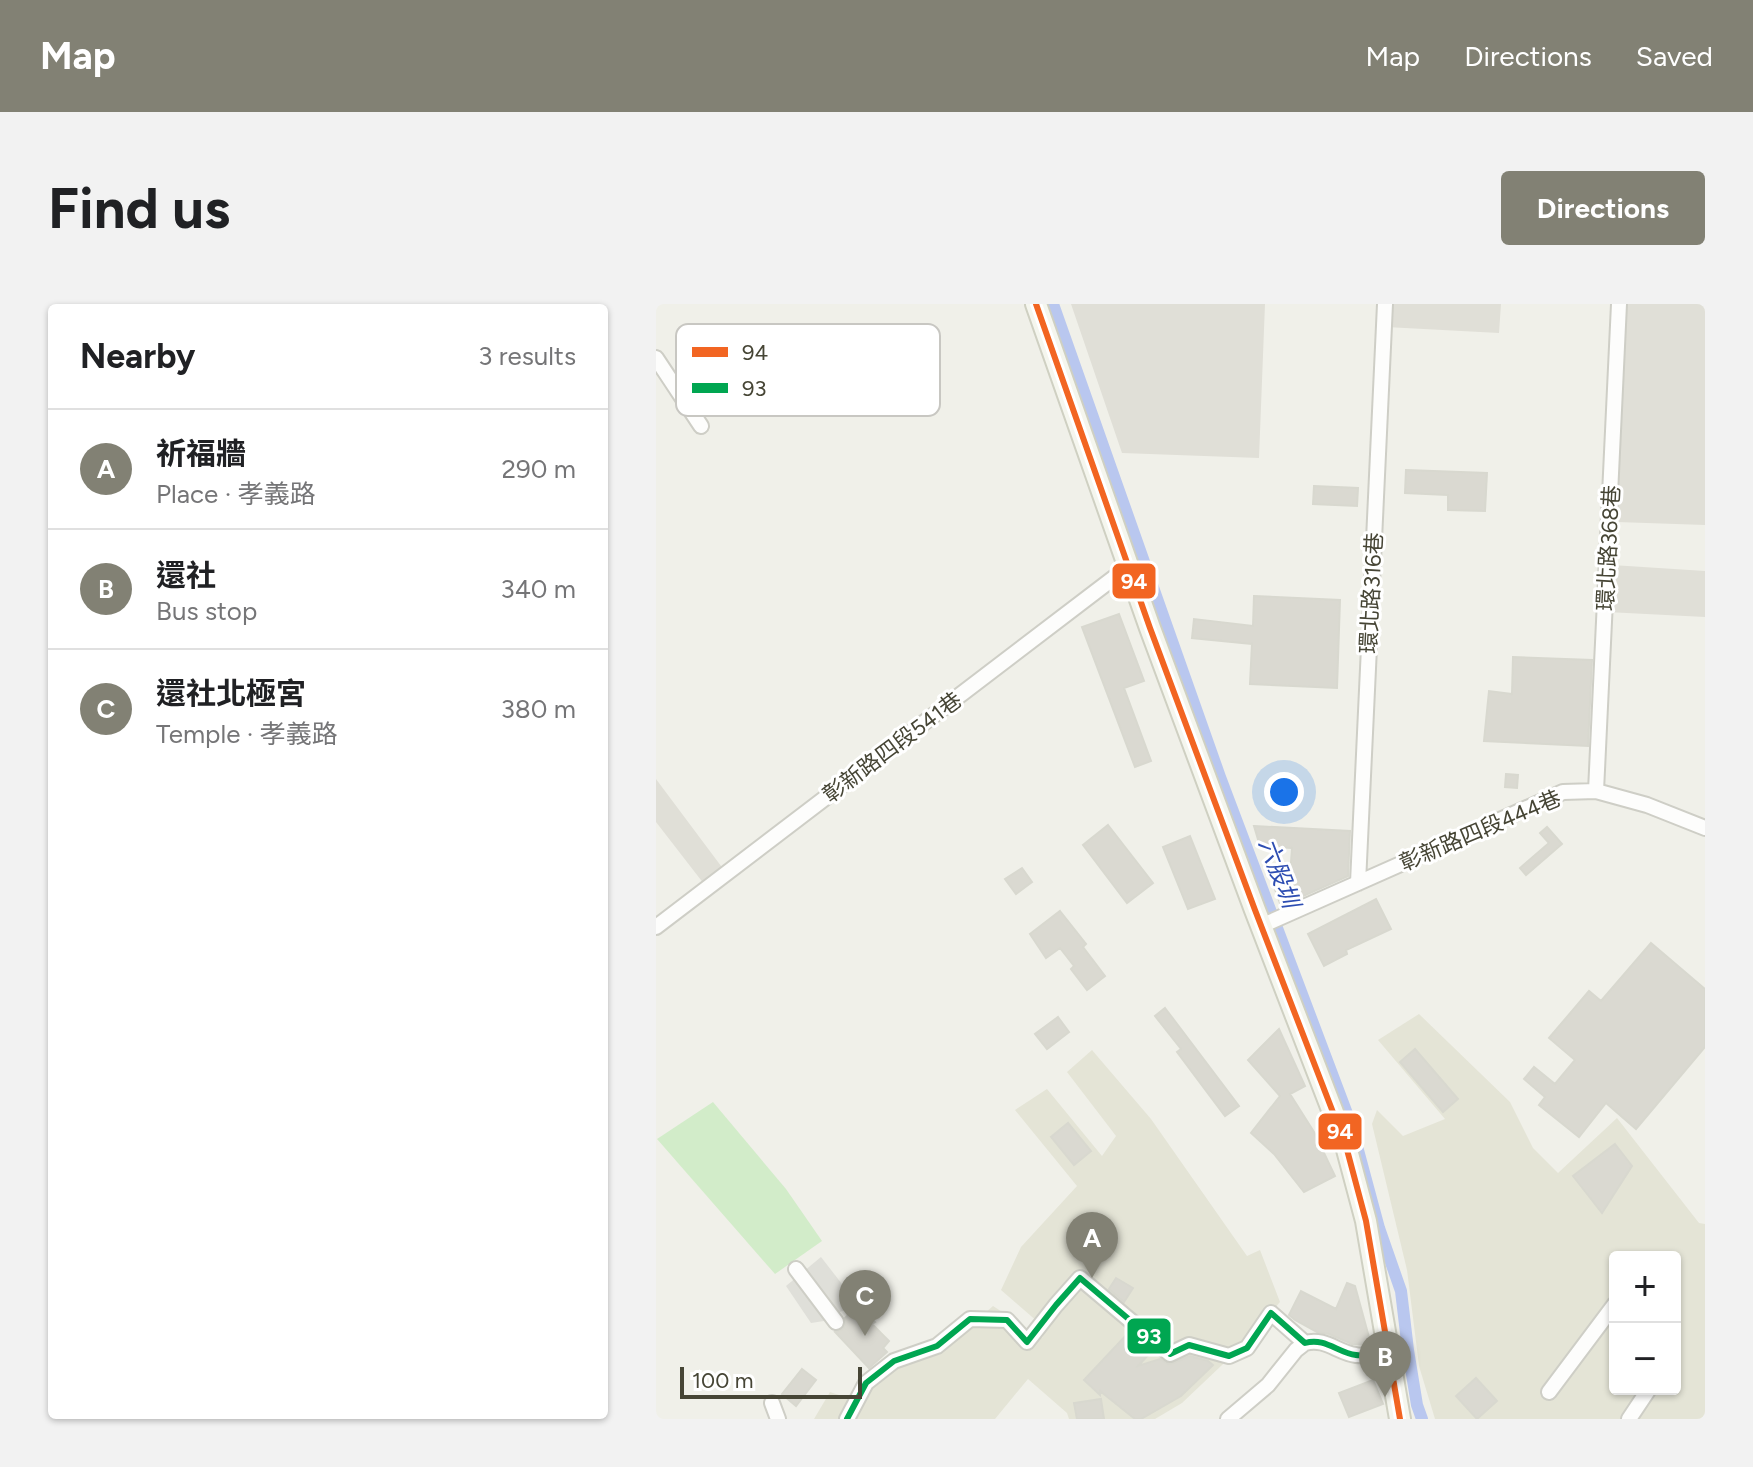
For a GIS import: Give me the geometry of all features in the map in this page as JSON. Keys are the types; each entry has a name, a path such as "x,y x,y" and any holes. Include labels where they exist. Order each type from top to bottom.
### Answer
{"street":[{"path":"1036,304 1128,567 1346,1146 1366,1221 1400,1419"},
{"name":"環北路316巷","path":"1358,883 1385,304"},
{"name":"環北路368巷","path":"1596,791 1619,304"},
{"path":"656,358 676,388"},
{"path":"694,416 701,426"},
{"name":"彰新路四段541巷","path":"656,927 1128,567"},
{"name":"彰新路四段444巷","path":"1262,926 1563,792 1596,791 1647,805 1705,828"},
{"path":"796,1269 836,1322"},
{"path":"847,1419 866,1383 894,1361 937,1346 970,1319 1007,1320 1027,1342 1080,1278 1170,1354 1189,1345 1229,1356 1247,1348 1271,1313 1305,1343"},
{"path":"1549,1392 1609,1312"},
{"path":"1228,1419 1268,1385 1305,1343 1328,1344 1356,1356 1389,1351"},
{"path":"1629,1419 1645,1395"},
{"path":"772,1403 778,1419"}],"shaded area":[{"path":"1071,304 1265,304 1259,458 1122,453"},
{"path":"1387,304 1501,304 1499,333 1386,327"},
{"path":"1625,304 1705,304 1705,525 1617,522"},
{"path":"1612,565 1705,571 1705,617 1607,612"},
{"path":"656,779 724,870 704,884 656,822"},
{"path":"1419,1014 1510,1102 1533,1148 1558,1173 1617,1118 1699,1223 1705,1224 1705,1419 1435,1419 1419,1366 1407,1270 1372,1124 1377,1110 1403,1136 1445,1119 1378,1040"},
{"path":"1092,1050 1151,1119 1247,1256 1260,1250 1280,1302 1241,1347 1182,1403 1155,1419 1069,1419 1067,1413 1028,1379 995,1419 814,1419 830,1392 857,1401 907,1355 939,1354 993,1306 1042,1338 1046,1329 1001,1290 1021,1247 1077,1186 1015,1110 1047,1089 1102,1156 1116,1136 1067,1072"},
{"path":"821,1257 852,1297 844,1310 824,1321 811,1323 786,1286"}],"green space":[{"path":"713,1102 786,1189 822,1241 775,1274 657,1139"}],"building":[{"path":"1406,470 1487,473 1485,511 1448,510 1448,495 1405,493"},
{"path":"1314,486 1358,488 1357,506 1313,504"},
{"path":"1254,596 1340,600 1337,688 1250,684 1252,644 1192,638 1194,619 1253,626"},
{"path":"1119,614 1144,681 1124,688 1151,761 1135,767 1082,627"},
{"path":"1513,657 1592,660 1588,746 1484,741 1489,691 1512,694"},
{"path":"1506,774 1518,775 1517,788 1505,787"},
{"path":"1108,825 1153,883 1127,903 1083,845"},
{"path":"1254,826 1350,831 1348,876 1281,906 1271,878 1290,876 1292,848 1260,846"},
{"path":"1547,827 1562,844 1526,875 1520,868 1549,843 1540,833"},
{"path":"1190,836 1215,899 1188,909 1163,847"},
{"path":"1022,868 1032,882 1016,894 1005,879"},
{"path":"1376,899 1391,929 1346,950 1347,954 1324,966 1308,934"},
{"path":"1060,911 1086,944 1083,947 1105,976 1087,990 1060,948 1046,958 1030,934"},
{"path":"1651,943 1705,989 1705,1047 1636,1129 1606,1103 1579,1137 1539,1105 1545,1097 1524,1079 1534,1067 1555,1084 1575,1060 1549,1038 1589,991 1601,1001"},
{"path":"1165,1008 1239,1106 1225,1116 1177,1052 1181,1049 1155,1016"},
{"path":"1058,1017 1069,1032 1047,1049 1035,1034"},
{"path":"1279,1029 1305,1086 1290,1094 1314,1132 1335,1176 1304,1192 1274,1154 1251,1133 1280,1096 1248,1060"},
{"path":"1415,1049 1458,1099 1443,1112 1400,1062"},
{"path":"1068,1123 1091,1151 1074,1165 1051,1137"},
{"path":"1615,1144 1632,1166 1602,1213 1573,1176"},
{"path":"1116,1278 1133,1288 1124,1302 1109,1289"},
{"path":"1347,1283 1355,1286 1370,1341 1368,1345 1352,1344 1317,1332 1289,1315 1301,1291 1336,1309"},
{"path":"858,1306 889,1341 883,1348 887,1352 869,1368 835,1332 843,1329 845,1318"},
{"path":"1129,1332 1152,1351 1138,1366 1160,1359 1168,1364 1190,1356 1213,1365 1181,1396 1141,1419 1135,1419 1084,1380"},
{"path":"802,1369 816,1380 796,1406 782,1394"},
{"path":"1476,1378 1497,1401 1477,1419 1456,1396"},
{"path":"1373,1380 1383,1404 1349,1417 1339,1393"},
{"path":"1101,1399 1104,1419 1077,1419 1074,1403"}],"waterway":[{"name":"六股圳","path":"1053,304 1220,777 1351,1124 1379,1228 1401,1291 1417,1405 1422,1419"}],"transit line":[{"name":"94","path":"1036,304 1150,628 1346,1146 1366,1221 1400,1419"},
{"name":"93","path":"847,1419 866,1383 894,1361 937,1346 970,1319 1007,1320 1027,1342 1080,1278 1170,1354 1189,1345 1229,1356 1247,1348 1271,1313 1305,1343 1319,1342 1349,1354 1368,1355 1389,1351"}],"place":[{"name":"祈福牆","path":"1092,1278"},
{"name":"還社北極宮","path":"865,1336"},
{"name":"還社","path":"1385,1397"}]}
